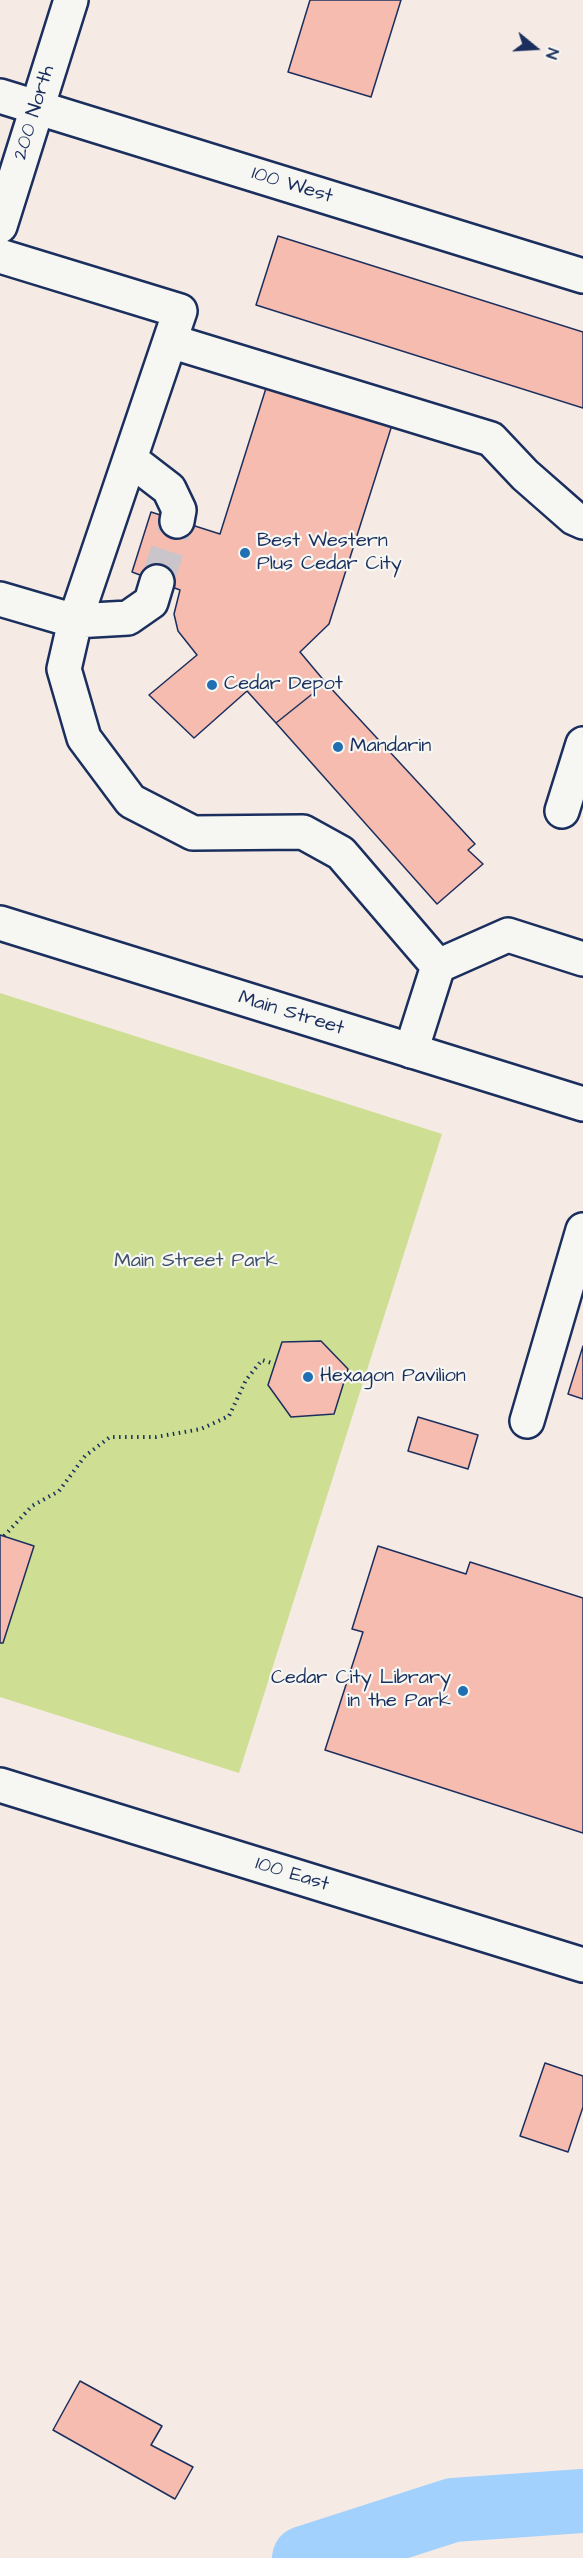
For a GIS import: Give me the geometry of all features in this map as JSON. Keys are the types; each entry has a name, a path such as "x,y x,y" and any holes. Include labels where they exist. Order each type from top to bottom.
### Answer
{"street":[{"name":"200 North","path":"0,226 71,0"},
{"name":"100 West","path":"0,96 583,276"},
{"path":"0,256 180,311 75,621 64,669 84,738 131,801 193,833 303,832 341,853 438,966"},
{"path":"170,341 491,440 525,475 574,518 583,522"},
{"path":"130,459 169,489 179,510 177,520"},
{"path":"0,599 75,621 128,618 151,602 157,582"},
{"path":"561,811 583,744"},
{"name":"Main Street","path":"0,923 583,1104"},
{"path":"411,1051 438,966 508,935 583,959"},
{"path":"527,1421 583,1230"},
{"name":"100 East","path":"0,1785 583,1965"}],"path":[{"path":"4,1536 32,1506 59,1491 85,1456 110,1437 156,1437 201,1429 229,1416 246,1380 262,1360 274,1364"}],"green space":[{"name":"Main Street Park","path":"0,993 442,1134 239,1773 0,1697"}],"building":[{"path":"310,0 401,0 371,97 288,72"},
{"path":"278,236 583,332 583,408 256,305"},
{"name":"Best Western Plus Cedar City","path":"267,385 392,425 329,624 300,652 326,683 276,723 247,691 194,738 149,695 197,655 178,631 174,614 180,590 132,572 151,512 220,534"},
{"path":"326,683 475,844 468,850 483,864 437,904 276,723"},
{"name":"Hexagon Pavilion","path":"321,1341 348,1369 334,1414 291,1417 268,1385 282,1342"},
{"path":"583,1346 583,1399 568,1394"},
{"path":"418,1417 478,1435 468,1469 408,1451"},
{"path":"0,1535 34,1546 3,1643 0,1643"},
{"name":"Cedar City Library in the Park","path":"378,1546 466,1574 470,1562 583,1598 583,1833 325,1750 363,1632 352,1629"},
{"path":"545,2063 583,2076 583,2107 568,2152 520,2136"},
{"path":"80,2381 162,2426 151,2445 193,2467 175,2499 53,2430"}],"waterway":[{"path":"304,2558 453,2510 583,2501"}],"tunnel":[{"path":"157,582 177,521"}],"place":[{"name":"Best Western Plus Cedar City","path":"245,553"},
{"name":"Cedar Depot","path":"212,685"},
{"name":"Mandarin","path":"338,747"},
{"name":"Hexagon Pavilion","path":"308,1377"},
{"name":"Cedar City Library in the Park","path":"463,1691"}]}
